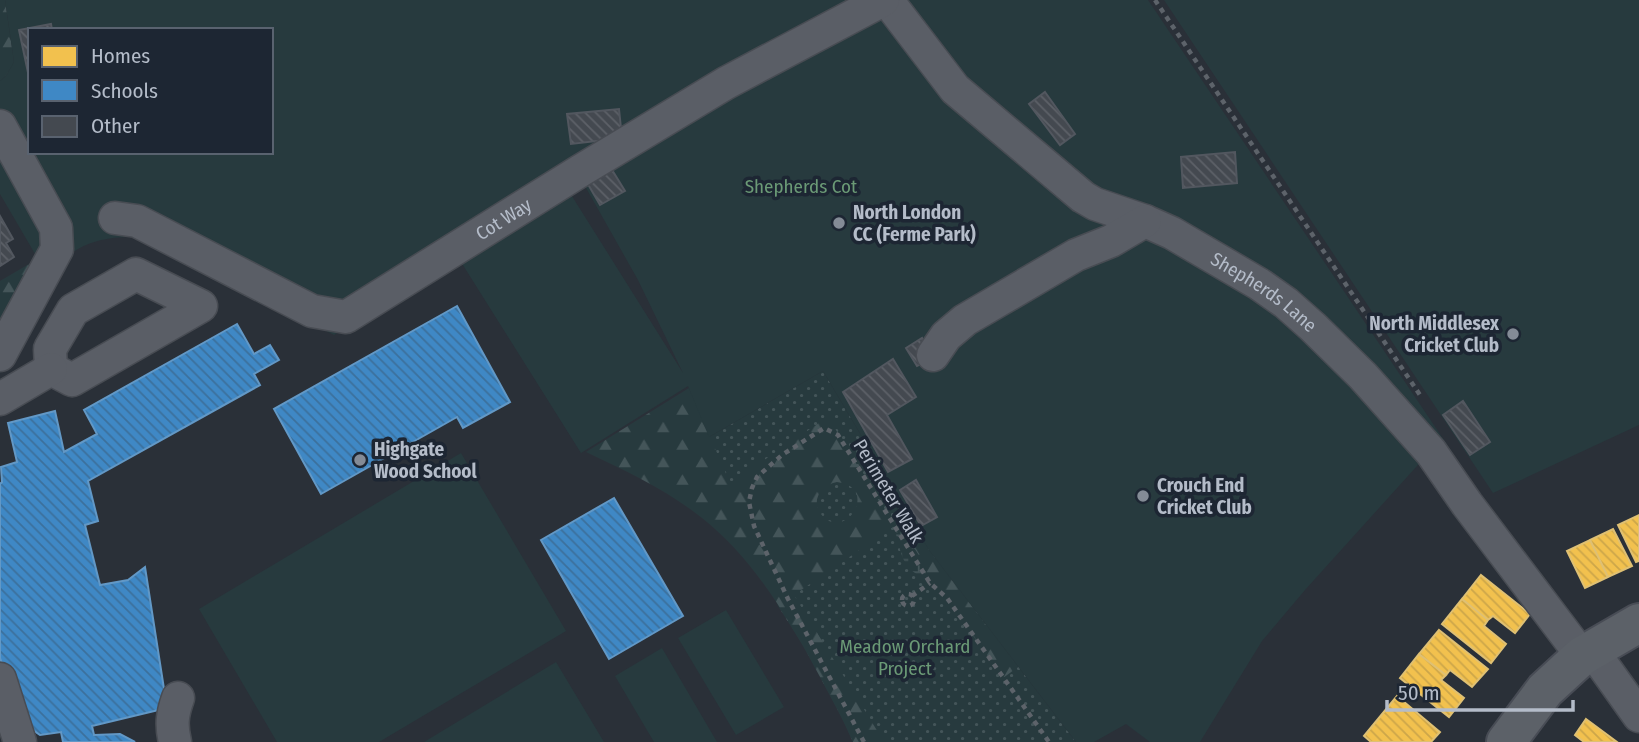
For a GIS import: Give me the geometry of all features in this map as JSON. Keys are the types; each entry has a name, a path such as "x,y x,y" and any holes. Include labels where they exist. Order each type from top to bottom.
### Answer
{"main road":[{"path":"1506,742 1545,690 1587,653 1639,623"}],"street":[{"name":"Cot Way","path":"115,218 137,220 312,311 346,317 726,83 815,34 885,0"},
{"name":"Shepherds Lane","path":"885,0 955,89 1083,197 1172,233 1286,303 1363,376 1431,452 1467,504 1636,711"},
{"path":"0,126 56,228 57,249 0,355"},
{"path":"933,355 946,336 965,320 1076,255 1111,241 1145,221"},
{"path":"0,399 51,369"},
{"path":"0,679 20,742"},
{"path":"175,742 172,715 178,698"}],"path":[{"path":"1155,0 1425,403"},
{"name":"Perimeter Walk","path":"864,742 788,599 754,526 749,502 757,477 782,455 824,428 838,435 930,583 947,598 1049,742"},
{"path":"912,596 930,583"}],"green space":[{"path":"0,0 5,0 14,62 0,81"},
{"name":"Shepherds Cot","path":"5,0 1148,0 1487,504 1564,624 1550,639 1426,456 1262,641 1200,742 1150,742 1126,724 1094,742 1076,742 929,550 823,371 709,437 688,386 581,453 461,262 570,193 683,373 638,280 581,179 334,335 141,238 100,240 75,251 60,265 0,373 0,338 38,259 0,194 0,81 14,62"},
{"name":"North Middlesex Cricket Club","path":"1164,0 1639,0 1639,425 1493,493"},
{"path":"41,257 0,338 0,281"},
{"name":"Meadow Orchard Project","path":"823,371 929,550 1076,742 853,742 804,647 778,606 761,557 709,437"},
{"path":"689,388 730,483 828,417 894,526 909,516 929,550 1018,667 1003,678 947,599 930,583 893,527 794,595 884,742 853,742 795,632 768,590 738,552 702,518 675,499 586,452","holes":["837,482 850,486 856,493 854,511 839,522 830,521 818,509 819,494 827,486"]},
{"path":"461,453 566,631 379,742 277,742 199,609"},
{"path":"899,531 920,557 927,575 924,578 911,570 904,560 896,534"},
{"path":"726,610 784,707 736,735 678,638"},
{"path":"662,648 717,742 654,742 615,676"},
{"path":"556,662 604,742 424,742"}],"building: Homes":[{"path":"1639,515 1639,561 1636,562 1618,525"},
{"path":"1613,529 1632,566 1608,577 1590,540"},
{"path":"1590,540 1608,577 1585,588 1567,551"},
{"path":"1481,575 1530,614 1515,633 1493,616 1488,620 1462,599"},
{"path":"1462,599 1488,620 1484,626 1506,644 1491,663 1442,624"},
{"path":"1439,630 1488,669 1472,687 1450,670 1446,675 1419,654"},
{"path":"1419,654 1446,675 1441,680 1464,698 1449,717 1400,678"},
{"path":"1397,696 1440,732 1431,742 1371,742 1364,736"},
{"path":"1586,719 1617,742 1584,742 1575,735"}],"building: Schools":[{"path":"457,306 510,402 463,428 457,417 321,494 274,409"},
{"path":"237,324 254,354 270,345 279,360 254,374 260,385 88,481 98,521 85,525 100,585 128,580 145,567 167,708 92,726 94,735 120,734 135,742 63,742 61,732 40,735 24,724 0,658 1,467 17,462 8,423 55,411 64,452 97,434 84,410"},
{"path":"614,498 683,616 609,659 541,540"}],"building: Other":[{"path":"51,24 52,28 30,28"},
{"path":"28,28 28,73 19,30"},
{"path":"1045,92 1075,134 1060,145 1029,104"},
{"path":"619,109 622,138 571,144 567,114"},
{"path":"1235,152 1237,183 1183,188 1181,157"},
{"path":"609,165 625,191 600,205 585,179"},
{"path":"0,216 13,239 6,243 14,257 0,266"},
{"path":"922,338 927,350 921,364 917,366 906,348"},
{"path":"893,359 916,397 887,415 912,459 888,472 843,392"},
{"path":"1463,401 1490,442 1470,455 1443,415"},
{"path":"916,480 937,517 921,526 900,490"}],"place":[{"name":"North London CC (Ferme Park)","path":"839,223"},
{"name":"North Middlesex Cricket Club","path":"1513,334"},
{"name":"Highgate Wood School","path":"360,460"},
{"name":"Crouch End Cricket Club","path":"1143,496"}]}
